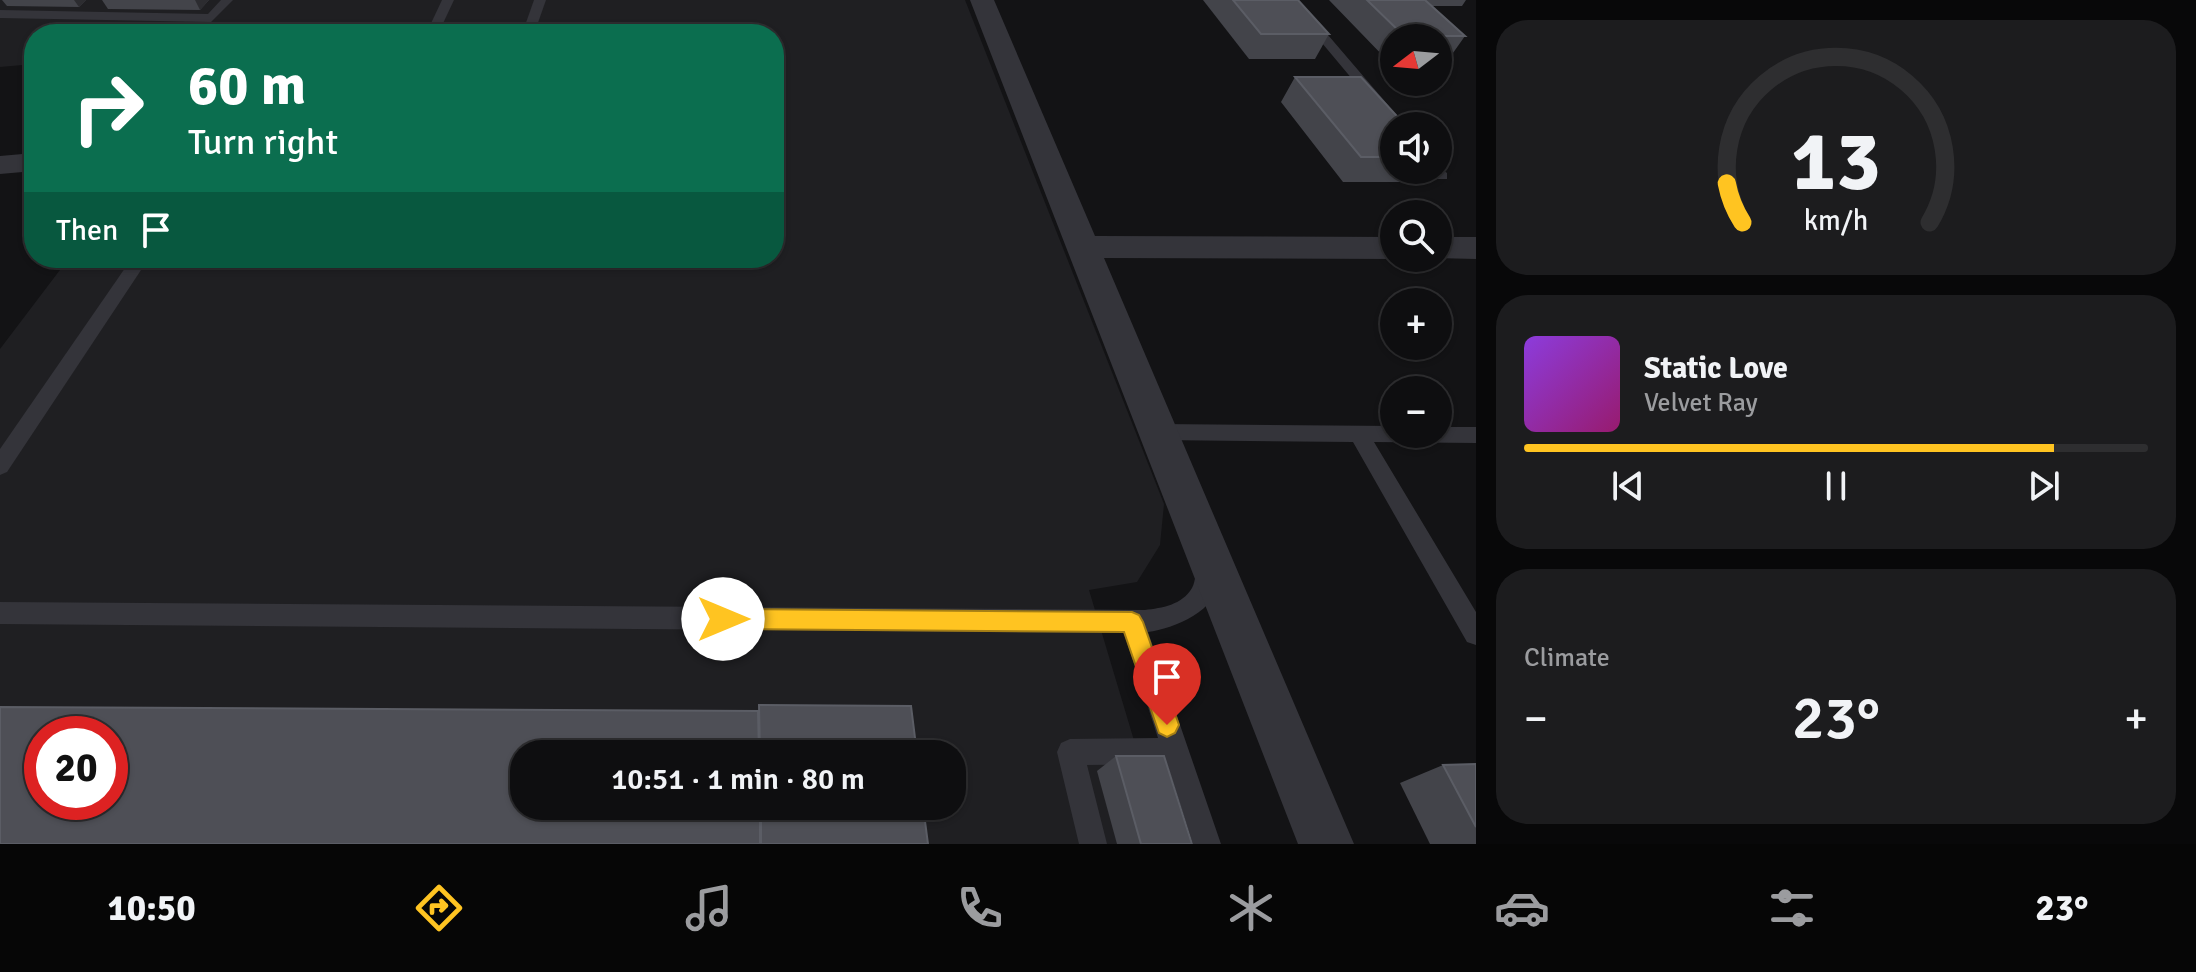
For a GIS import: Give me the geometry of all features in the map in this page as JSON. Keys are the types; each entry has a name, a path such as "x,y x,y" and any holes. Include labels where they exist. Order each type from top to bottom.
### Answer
{"street":[{"path":"982,0 1326,844"},
{"path":"0,165 24,163"},
{"path":"1083,247 1380,248"},
{"path":"1452,248 1476,248"}],"lane":[{"path":"77,18 97,0"},
{"path":"0,14 77,18 211,18 227,0"},
{"path":"437,24 448,0"},
{"path":"532,24 540,0"},
{"path":"1292,0 1387,112"},
{"path":"0,466 134,268"},
{"path":"1158,432 1476,435"},
{"path":"1360,436 1476,634"},
{"path":"0,613 1159,622 1180,615 1197,601 1207,585 1207,552"},
{"path":"1132,622 1207,844"},
{"path":"1093,844 1070,752 1176,751"}],"shaded area":[{"path":"0,0 965,0 1164,504 1160,545 1137,582 1089,590 1165,844 0,844 0,349 61,268 784,268 784,24 24,24 24,65 0,67"}],"building":[{"path":"1233,0 1298,0 1329,34 1261,34"},
{"path":"1367,0 1425,0 1452,24 1392,24"},
{"path":"1452,24 1465,36 1452,36"},
{"path":"1295,77 1361,77 1393,112 1380,112 1380,157 1361,157"},
{"path":"759,705 911,706 915,740 760,740"},
{"path":"0,707 758,711 759,740 510,740 510,820 760,820 760,844 0,844"},
{"path":"1116,756 1164,756 1192,844 1141,844"},
{"path":"1476,764 1476,827 1443,765"},
{"path":"761,820 925,820 928,844 761,844"}],"route":[{"path":"723,619 1132,622 1167,725"}]}
